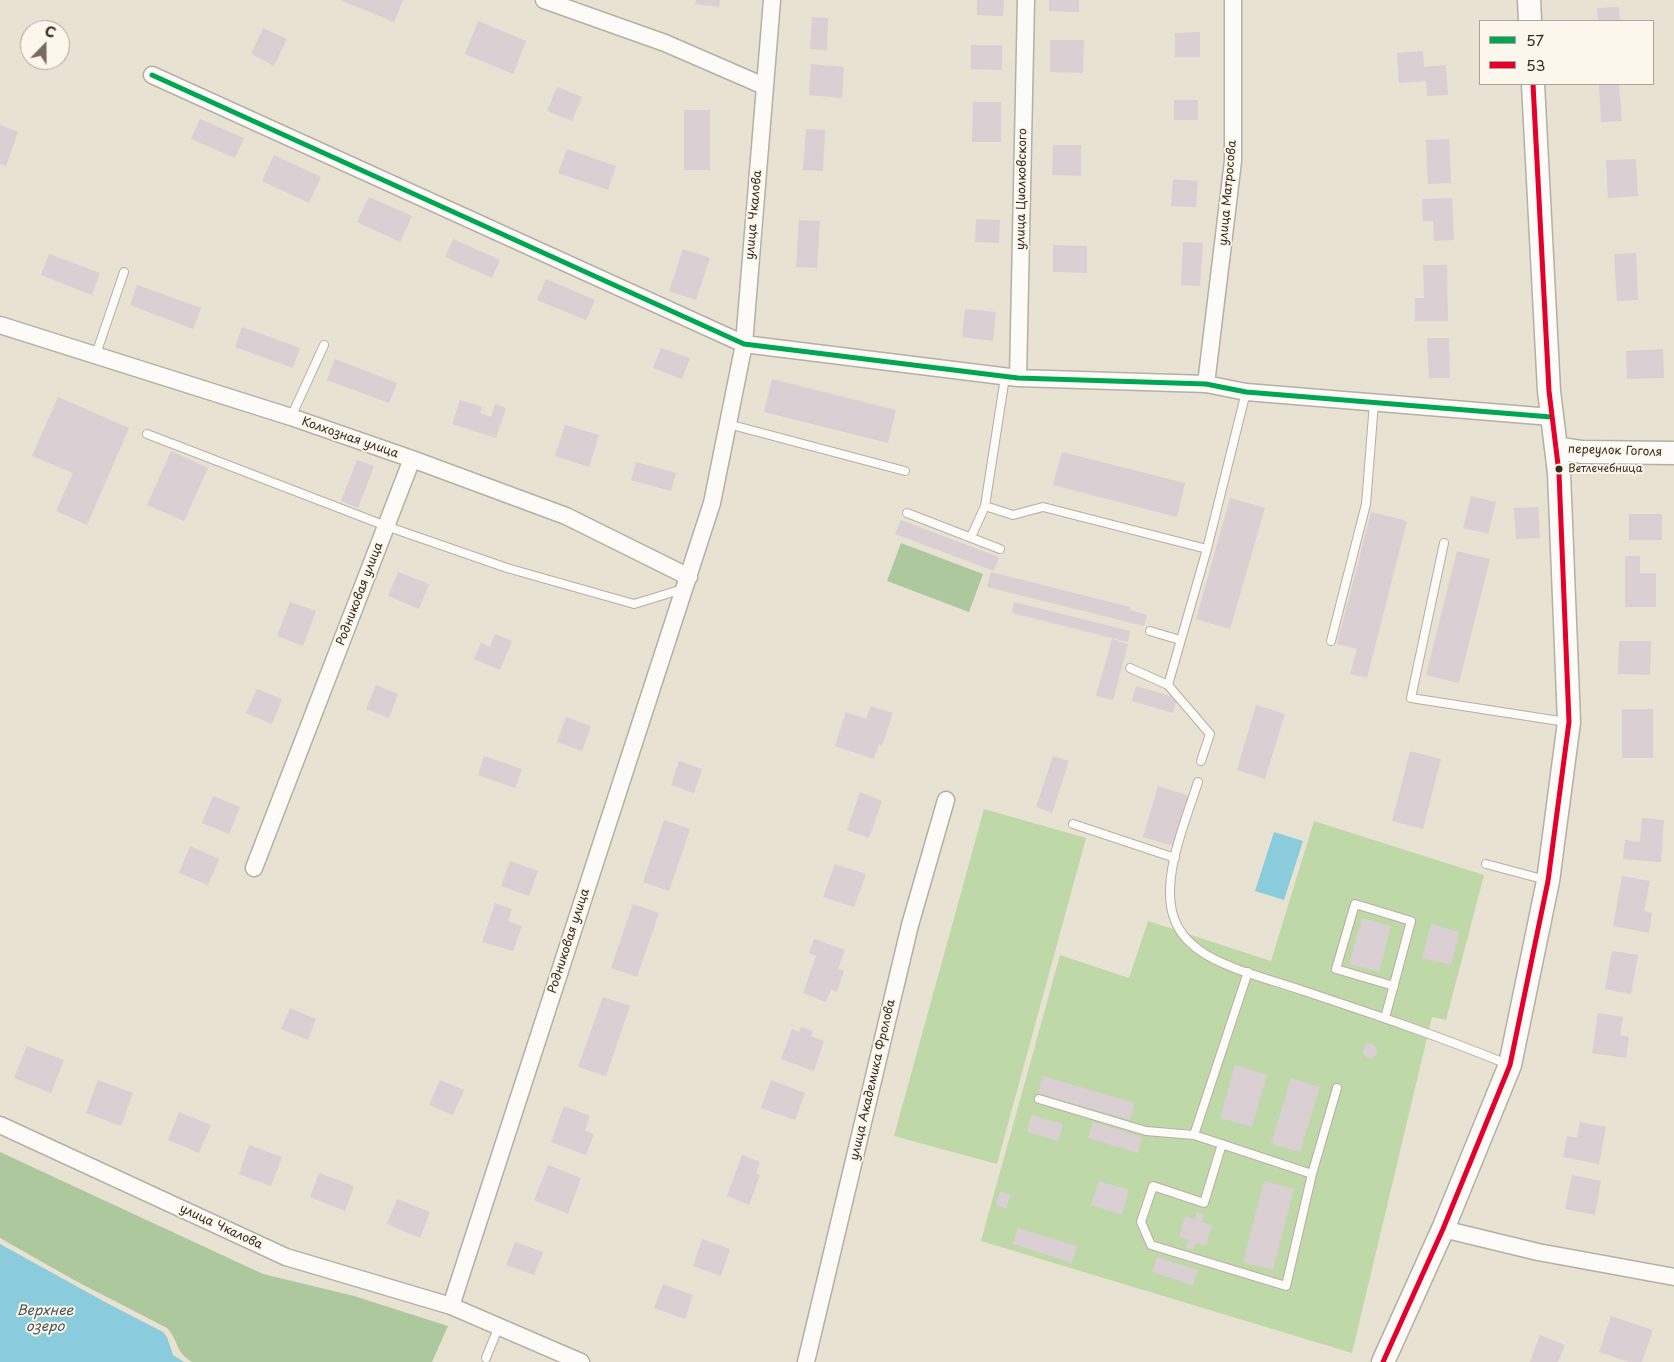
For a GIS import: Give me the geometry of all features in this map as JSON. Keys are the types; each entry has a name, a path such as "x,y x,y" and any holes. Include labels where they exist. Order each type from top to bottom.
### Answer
{"main road":[{"path":"1529,0 1530,20"},
{"path":"1383,1362 1443,1229 1510,1065 1548,881 1569,722 1556,448 1551,417 1533,85"},
{"name":"переулок Гоголя","path":"1556,448 1582,452 1674,453"}],"street":[{"path":"544,0 665,43 764,86"},
{"name":"улица Чкалова","path":"728,424 744,344 772,0"},
{"name":"улица Циолковского","path":"1012,378 1026,0"},
{"name":"улица Матросова","path":"1206,384 1233,161 1233,0"},
{"path":"152,75 744,344 1012,378 1206,384 1246,392 1551,417"},
{"name":"Колхозная улица","path":"0,325 290,417 412,459 566,516 686,583"},
{"name":"Родниковая улица","path":"451,1306 712,503 728,424"},
{"name":"Родниковая улица","path":"254,868 412,459"},
{"name":"улица Академика Фролова","path":"806,1362 910,924 946,800"},
{"name":"улица Чкалова","path":"0,1125 286,1257 451,1306 581,1362"},
{"path":"1443,1229 1538,1252 1674,1277"}],"lane":[{"path":"95,356 124,272"},
{"path":"290,417 324,345"},
{"path":"970,537 985,506 1012,378"},
{"path":"1168,686 1207,549 1246,392"},
{"path":"1331,641 1366,504 1374,402"},
{"path":"728,424 905,471"},
{"path":"146,434 386,526 507,568 634,604 686,583"},
{"path":"985,506 1012,516 1043,508 1207,549"},
{"path":"907,513 1000,548"},
{"path":"1444,543 1411,698 1569,722"},
{"path":"1150,631 1180,640"},
{"path":"1130,668 1168,686 1210,734 1200,762"},
{"path":"1198,782 1175,858 1170,900 1174,918 1184,937 1200,951 1248,972 1428,1032 1510,1065"},
{"path":"1073,824 1175,858"},
{"path":"1486,864 1548,881"},
{"path":"1385,1018 1394,986 1411,921 1355,904 1336,969 1394,986"},
{"path":"1194,1135 1248,972"},
{"path":"1222,1144 1204,1203 1153,1186 1141,1222 1151,1246 1286,1286 1312,1174 1337,1088"},
{"path":"1039,1099 1146,1131 1194,1135 1312,1174"},
{"path":"486,1358 499,1326"}],"green space":[{"path":"901,543 983,574 969,612 887,581"},
{"path":"984,809 1086,838 997,1164 894,1136"},
{"path":"1314,821 1484,875 1446,1020 1432,1017 1352,1353 981,1241 1060,955 1129,978 1148,921 1271,961"},
{"path":"0,1152 263,1274 354,1296 448,1326 432,1362 192,1362 182,1354 167,1328 74,1280 0,1238"}],"water":[{"path":"1274,832 1303,841 1284,900 1255,891"},
{"name":"Верхнее озеро","path":"0,1244 163,1332 167,1337 173,1355 184,1362 0,1362"}],"building":[{"path":"340,0 403,0 394,22"},
{"path":"696,0 720,0 719,7 695,4"},
{"path":"977,0 1004,0 1003,16 977,15"},
{"path":"1049,0 1079,0 1079,12 1049,11"},
{"path":"1619,7 1620,20 1598,20 1597,8"},
{"path":"812,17 828,18 827,50 810,49"},
{"path":"478,21 526,41 513,74 465,54"},
{"path":"263,28 287,39 274,66 251,54"},
{"path":"1200,32 1200,57 1175,57 1175,33"},
{"path":"1050,40 1084,40 1083,73 1050,72"},
{"path":"971,45 1002,45 1002,70 971,69"},
{"path":"1423,51 1424,67 1446,65 1448,95 1427,96 1426,81 1399,83 1397,53"},
{"path":"811,64 844,67 842,98 809,95"},
{"path":"1599,85 1619,85 1622,121 1601,122"},
{"path":"557,87 582,97 572,121 547,111"},
{"path":"1174,100 1198,100 1198,120 1174,120"},
{"path":"973,102 1001,102 1001,142 972,142"},
{"path":"684,110 710,110 710,170 684,170"},
{"path":"200,119 244,138 235,158 191,139"},
{"path":"0,125 18,132 6,166 0,164"},
{"path":"806,129 825,130 823,171 803,170"},
{"path":"1449,139 1451,183 1428,184 1426,140"},
{"path":"1053,145 1081,145 1081,176 1052,175"},
{"path":"567,149 616,166 608,190 558,173"},
{"path":"274,155 321,177 309,203 262,181"},
{"path":"1636,159 1638,196 1608,198 1606,160"},
{"path":"1173,179 1198,181 1196,207 1171,206"},
{"path":"369,197 412,216 400,242 357,222"},
{"path":"1452,198 1454,240 1434,241 1433,221 1423,221 1422,199"},
{"path":"976,219 1000,220 999,243 975,242"},
{"path":"799,220 820,221 817,268 796,267"},
{"path":"453,239 500,260 492,278 445,257"},
{"path":"1183,242 1203,243 1200,286 1181,285"},
{"path":"1053,245 1087,246 1087,273 1053,272"},
{"path":"683,249 710,258 696,300 669,291"},
{"path":"1636,253 1638,300 1617,301 1614,254"},
{"path":"49,254 100,273 92,295 41,275"},
{"path":"1423,265 1447,265 1448,321 1415,321 1415,298 1424,298"},
{"path":"546,279 595,300 586,320 537,300"},
{"path":"137,285 201,308 193,329 130,305"},
{"path":"965,309 996,312 993,341 962,337"},
{"path":"242,327 300,348 293,368 235,347"},
{"path":"1427,338 1449,338 1450,378 1429,378"},
{"path":"661,348 690,358 682,379 653,368"},
{"path":"1663,349 1664,378 1627,379 1626,351"},
{"path":"335,359 397,383 389,403 327,380"},
{"path":"772,379 896,410 888,443 764,412"},
{"path":"58,397 129,428 87,525 56,511 73,473 32,456"},
{"path":"460,400 482,407 480,413 491,417 495,404 506,408 496,438 452,424"},
{"path":"565,425 599,435 589,467 555,456"},
{"path":"171,451 208,468 184,521 147,505"},
{"path":"1062,452 1185,483 1177,517 1053,485"},
{"path":"357,460 374,466 358,508 341,501"},
{"path":"636,462 676,473 671,491 631,480"},
{"path":"1471,496 1496,502 1488,534 1463,528"},
{"path":"1230,498 1265,508 1230,629 1196,619"},
{"path":"1538,507 1540,538 1516,539 1514,508"},
{"path":"1371,512 1407,521 1367,678 1350,674 1357,649 1337,644"},
{"path":"1629,514 1662,514 1662,540 1629,540"},
{"path":"901,520 999,557 994,571 895,534"},
{"path":"1457,551 1490,559 1459,683 1426,675"},
{"path":"1625,556 1640,556 1640,573 1656,573 1656,607 1625,607"},
{"path":"398,572 429,584 419,609 388,596"},
{"path":"991,572 1130,607 1128,616 1130,610 1147,615 1144,626 987,587"},
{"path":"290,602 316,611 303,646 277,636"},
{"path":"1014,602 1130,631 1128,642 1012,613"},
{"path":"495,634 512,641 500,670 474,659 481,643 490,647"},
{"path":"1112,639 1128,644 1113,700 1096,696"},
{"path":"1619,641 1651,641 1650,675 1618,674"},
{"path":"376,685 398,694 389,718 366,709"},
{"path":"1136,686 1177,698 1173,713 1132,701"},
{"path":"257,689 282,699 272,724 246,713"},
{"path":"1256,705 1285,714 1265,779 1237,770"},
{"path":"871,706 893,713 882,746 879,744 874,759 835,746 846,712 866,719"},
{"path":"1622,709 1653,709 1653,758 1622,758"},
{"path":"566,717 591,726 582,751 557,742"},
{"path":"1410,751 1441,759 1423,829 1392,821"},
{"path":"484,756 522,769 515,788 478,775"},
{"path":"1053,756 1069,761 1052,813 1036,807"},
{"path":"679,761 702,769 694,793 671,785"},
{"path":"1158,786 1189,796 1174,846 1143,837"},
{"path":"860,792 882,801 869,838 847,830"},
{"path":"213,796 240,807 229,834 202,823"},
{"path":"1642,818 1664,820 1661,862 1623,859 1625,840 1640,842"},
{"path":"664,820 690,829 669,891 643,882"},
{"path":"190,846 219,859 208,885 179,873"},
{"path":"510,861 538,871 529,896 501,886"},
{"path":"835,864 866,874 854,907 823,897"},
{"path":"1622,876 1650,881 1644,911 1652,913 1649,933 1613,926"},
{"path":"495,903 512,909 508,921 522,926 513,951 482,942"},
{"path":"633,904 659,913 637,977 611,968"},
{"path":"1362,918 1391,926 1379,972 1349,964"},
{"path":"1431,924 1460,932 1451,965 1422,958"},
{"path":"814,939 845,950 838,969 844,971 837,992 831,989 826,1002 803,993 816,956 809,953"},
{"path":"1612,951 1638,955 1631,994 1605,989"},
{"path":"603,997 630,1006 606,1076 578,1067"},
{"path":"290,1008 316,1019 308,1040 281,1029"},
{"path":"1598,1013 1623,1017 1620,1035 1629,1037 1626,1058 1592,1053"},
{"path":"801,1027 813,1031 811,1036 824,1041 814,1071 781,1059 792,1029 799,1032"},
{"path":"1367,1044 1373,1044 1377,1051 1373,1058 1367,1058 1363,1054 1363,1048"},
{"path":"27,1046 64,1060 51,1093 14,1078"},
{"path":"1235,1065 1267,1075 1252,1127 1220,1118"},
{"path":"1043,1076 1135,1103 1130,1120 1038,1093"},
{"path":"1291,1078 1320,1087 1300,1152 1271,1144"},
{"path":"98,1080 133,1093 121,1126 86,1113"},
{"path":"440,1080 464,1090 453,1115 429,1105"},
{"path":"771,1080 805,1093 795,1120 761,1108"},
{"path":"564,1106 590,1116 585,1131 594,1134 586,1155 551,1142"},
{"path":"179,1112 211,1125 199,1153 168,1140"},
{"path":"1031,1115 1063,1124 1058,1141 1027,1132"},
{"path":"1093,1122 1142,1137 1138,1153 1088,1138"},
{"path":"1580,1122 1606,1127 1599,1164 1563,1157 1567,1136 1577,1138"},
{"path":"249,1145 282,1157 271,1186 239,1174"},
{"path":"742,1155 760,1162 756,1173 760,1175 749,1205 727,1196"},
{"path":"548,1165 581,1178 568,1214 534,1200"},
{"path":"319,1173 354,1186 345,1211 310,1197"},
{"path":"1572,1175 1601,1181 1595,1215 1565,1209"},
{"path":"1099,1181 1129,1190 1122,1215 1091,1205"},
{"path":"1264,1181 1294,1189 1273,1270 1243,1262"},
{"path":"1000,1191 1011,1195 1006,1208 996,1205"},
{"path":"397,1199 430,1212 420,1238 387,1224"},
{"path":"1197,1212 1204,1214 1202,1222 1212,1225 1206,1246 1196,1243 1193,1250 1186,1248 1189,1240 1179,1237 1185,1216 1195,1220"},
{"path":"1018,1228 1077,1246 1072,1263 1013,1244"},
{"path":"702,1239 730,1249 721,1276 693,1266"},
{"path":"515,1242 543,1252 534,1275 506,1265"},
{"path":"1157,1257 1198,1270 1193,1285 1152,1272"},
{"path":"663,1284 693,1295 685,1319 654,1308"},
{"path":"1611,1316 1653,1330 1642,1362 1629,1362 1599,1352"},
{"path":"1540,1335 1565,1345 1558,1362 1530,1362"}],"transit line":[{"name":"57","path":"152,75 744,344 1018,378 1206,384 1246,392 1551,417"},
{"name":"53","path":"1383,1362 1443,1229 1510,1065 1548,881 1569,722 1559,473 1549,391 1533,85"}],"place":[{"name":"Ветлечебница","path":"1559,469"}]}
